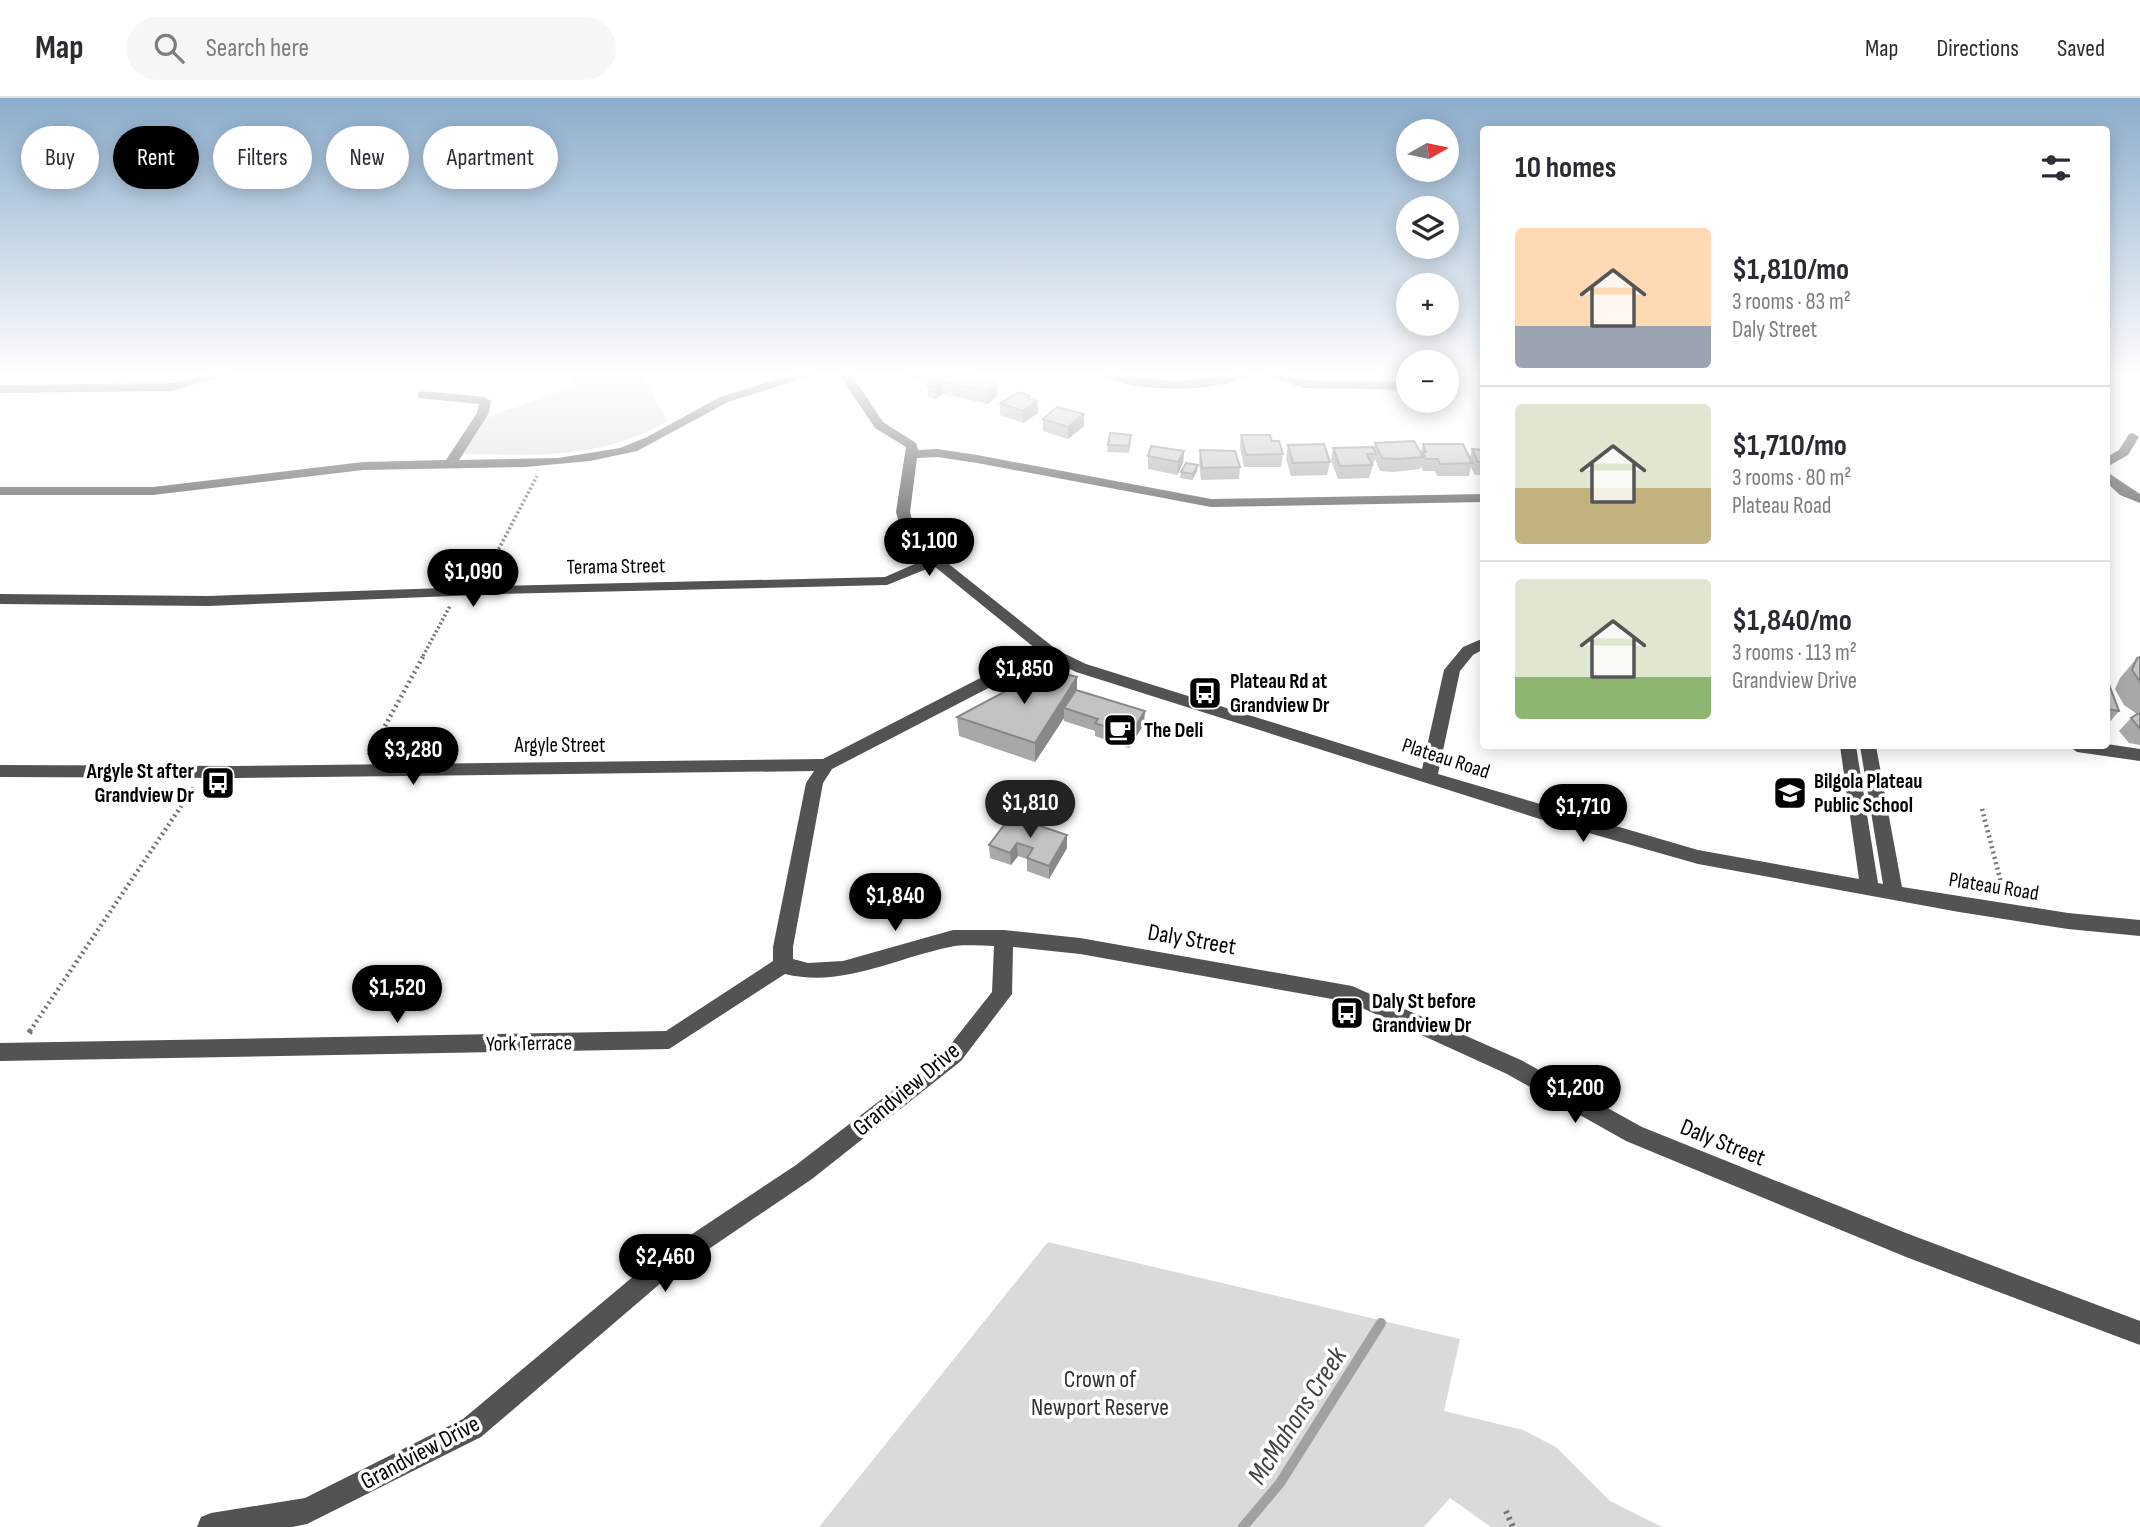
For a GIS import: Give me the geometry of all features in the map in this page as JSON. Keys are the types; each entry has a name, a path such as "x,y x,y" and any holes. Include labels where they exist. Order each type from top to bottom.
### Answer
{"street":[{"path":"449,465 465,441"},
{"path":"0,491 154,491 366,466 544,463 624,451 650,441"},
{"path":"907,441 912,446 912,454 937,453 977,459 1211,503 1480,498"},
{"path":"2110,461 2124,452 2131,441"},
{"name":"Plateau Road","path":"912,454 903,512 909,535 935,560 1052,653 1081,668 1429,775 1549,815 1698,857 2009,912 2140,928"},
{"path":"2110,479 2125,492 2140,499"},
{"name":"Terama Street","path":"0,599 208,601 887,581 935,560"},
{"path":"1429,775 1452,670 1468,651 1480,645"},
{"path":"1004,938 953,938 843,969 808,971 783,965 783,947 815,783 826,765 998,676 1052,653"},
{"path":"1848,749 1870,888"},
{"path":"1869,749 1894,892"},
{"path":"2098,749 2140,755"},
{"name":"Argyle Street","path":"0,771 205,772 826,765"},
{"name":"Daly Street","path":"1004,938 1080,946 1352,994 1514,1067 1634,1134 1906,1245 2140,1333"},
{"name":"Grandview Drive","path":"211,1527 307,1511 472,1428 661,1268 804,1172 954,1055 1002,994 1004,938"},
{"name":"York Terrace","path":"8,1052 669,1041 783,965"}],"path":[{"path":"361,769 451,604 477,591 544,463"},
{"path":"8,1052 205,772"},
{"path":"1982,809 2009,912"},
{"path":"1506,1511 1513,1527"}],"green space":[{"path":"467,441 624,441 568,452 462,454"},
{"name":"Crown of Newport Reserve","path":"1048,1242 1460,1339 1444,1411 1523,1430 1556,1447 1610,1501 1662,1527 1491,1527 1450,1498 1424,1527 819,1527"}],"building":[{"path":"1109,441 1130,441 1129,446 1108,445"},
{"path":"1242,441 1279,441 1283,454 1246,455"},
{"path":"1414,441 1423,457 1382,458 1375,443"},
{"path":"1324,444 1330,462 1293,463 1288,445"},
{"path":"1423,444 1463,444 1472,463 1440,464 1438,459 1426,459"},
{"path":"1151,446 1184,451 1178,462 1148,456"},
{"path":"1373,447 1376,454 1367,454 1372,465 1340,466 1333,448"},
{"path":"1472,449 1480,450 1478,462"},
{"path":"1200,450 1235,451 1240,467 1202,468"},
{"path":"1186,463 1198,465 1193,474 1181,472"},
{"path":"2140,657 2140,682 2132,670"},
{"path":"1052,671 1077,677 1035,743 957,717 1042,672"},
{"path":"2110,687 2119,711 2110,710"},
{"path":"1076,690 1145,711 1130,735 1095,723 1098,719 1064,708"},
{"path":"2140,714 2140,729 2131,718"},
{"path":"1011,816 1067,835 1049,866 1027,858 1033,848 1017,843 1010,853 989,845"}],"waterway":[{"name":"McMahons Creek","path":"1243,1527 1280,1483 1381,1323"}],"place":[{"name":"Plateau Rd at Grandview Dr","path":"1205,693"},
{"name":"The Deli","path":"1120,730"},
{"name":"Argyle St after Grandview Dr","path":"218,783"},
{"name":"Bilgola Plateau Public School","path":"1790,793"},
{"name":"Daly St before Grandview Dr","path":"1347,1013"}]}
